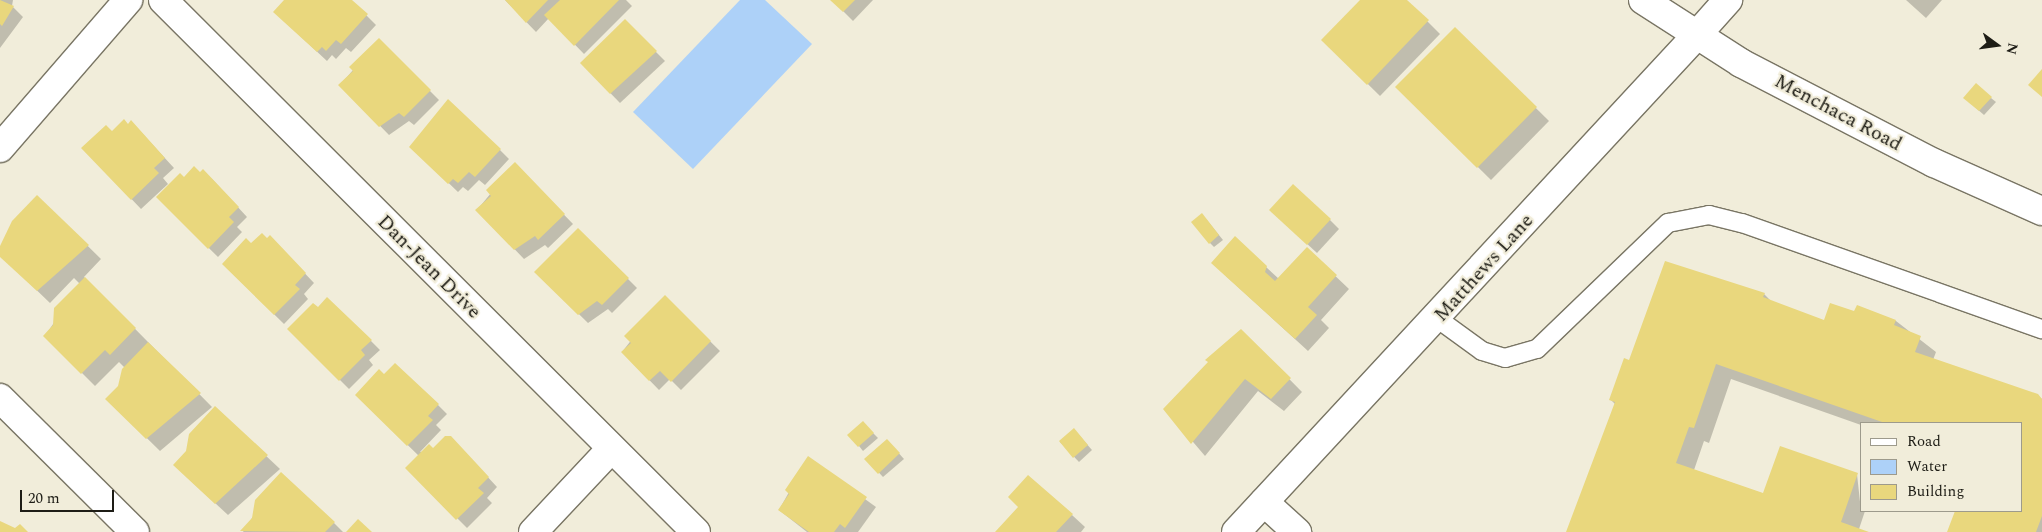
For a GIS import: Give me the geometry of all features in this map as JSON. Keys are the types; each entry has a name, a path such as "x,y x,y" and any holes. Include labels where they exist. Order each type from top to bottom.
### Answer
{"street":[{"path":"0,148 128,0"},
{"name":"Dan-Jean Drive","path":"163,0 610,450 696,532"},
{"name":"Menchaca Road","path":"1643,0 1695,37 1934,163 2042,211"},
{"name":"Matthews Lane","path":"1236,532 1438,319 1728,0"},
{"path":"0,398 135,532"},
{"path":"533,532 610,450"},
{"path":"1264,502 1297,532"}],"lane":[{"path":"1438,319 1482,351 1505,358 1537,349 1668,224 1709,216 1742,223 2042,329"}],"water":[{"path":"740,0 765,0 812,44 693,169 633,112"}],"building":[{"path":"0,0 14,6 2,26 0,24"},
{"path":"284,0 352,0 368,14 341,44 336,40 326,51 322,47 317,52 273,12"},
{"path":"505,0 548,0 526,23"},
{"path":"560,0 619,0 574,46 544,15"},
{"path":"830,0 855,0 843,12"},
{"path":"1360,0 1407,0 1429,20 1367,85 1321,40"},
{"path":"625,19 657,51 610,94 580,63"},
{"path":"1455,27 1537,107 1477,168 1395,87"},
{"path":"379,38 431,90 404,117 399,113 379,127 338,85 353,71 349,67"},
{"path":"2042,69 2042,97 2028,85"},
{"path":"1976,83 1992,97 1979,111 1963,98"},
{"path":"448,99 501,149 475,177 469,172 458,183 453,179 448,184 409,147"},
{"path":"124,119 128,124 131,120 165,158 154,168 159,173 131,200 81,148 106,125 112,131"},
{"path":"515,162 565,214 538,240 535,236 514,250 475,210 491,196 486,190"},
{"path":"194,166 200,172 203,169 239,207 229,217 234,222 208,249 156,197 180,173 184,177"},
{"path":"1293,184 1331,219 1307,245 1269,210"},
{"path":"37,195 89,245 37,291 0,257 0,246 12,221"},
{"path":"1202,213 1219,235 1209,244 1191,222"},
{"path":"578,228 629,278 602,305 597,301 578,315 534,272"},
{"path":"262,233 267,238 270,235 306,273 295,285 300,289 274,315 222,264 246,238 251,243"},
{"path":"1235,236 1267,266 1265,272 1275,281 1307,247 1337,275 1308,307 1317,315 1295,339 1211,263"},
{"path":"1665,261 1765,293 1763,297 1824,320 1830,303 1854,311 1857,305 1896,320 1894,325 1921,336 1915,352 2038,394 2042,399 2042,516 2036,532 1947,532 1955,512 2022,512 2022,422 1882,422 1716,364 1694,428 1689,427 1676,463 1763,493 1780,446 1858,473 1841,522 1869,532 1566,532 1615,402 1609,400 1624,358 1629,360"},
{"path":"85,277 136,328 110,355 105,350 81,374 43,336 53,325 54,308"},
{"path":"665,295 711,341 671,382 660,371 649,381 621,352 631,343 624,336"},
{"path":"327,297 372,340 361,350 365,355 339,381 287,329 313,303 318,307"},
{"path":"1241,329 1291,378 1271,399 1245,379 1191,444 1163,409 1208,362 1205,360"},
{"path":"148,342 201,393 146,439 105,399 118,386 122,369"},
{"path":"395,363 439,404 428,416 433,420 407,446 355,395 379,369 384,374"},
{"path":"215,406 268,455 215,504 173,465 186,451 189,434"},
{"path":"863,421 874,433 858,447 847,435"},
{"path":"1074,428 1088,445 1073,458 1059,441"},
{"path":"445,436 451,436 489,477 478,488 484,493 456,520 405,468 429,444 433,448"},
{"path":"887,439 900,453 878,474 864,459"},
{"path":"808,456 867,497 845,528 840,524 834,532 809,532 778,510 789,494 785,490"},
{"path":"281,472 335,522 325,532 240,531 252,518 255,500"},
{"path":"1028,475 1073,514 1056,532 995,532 1018,507 1008,497"},
{"path":"358,519 372,532 346,532"},
{"path":"0,521 15,528 20,524 28,532 0,532"}]}
